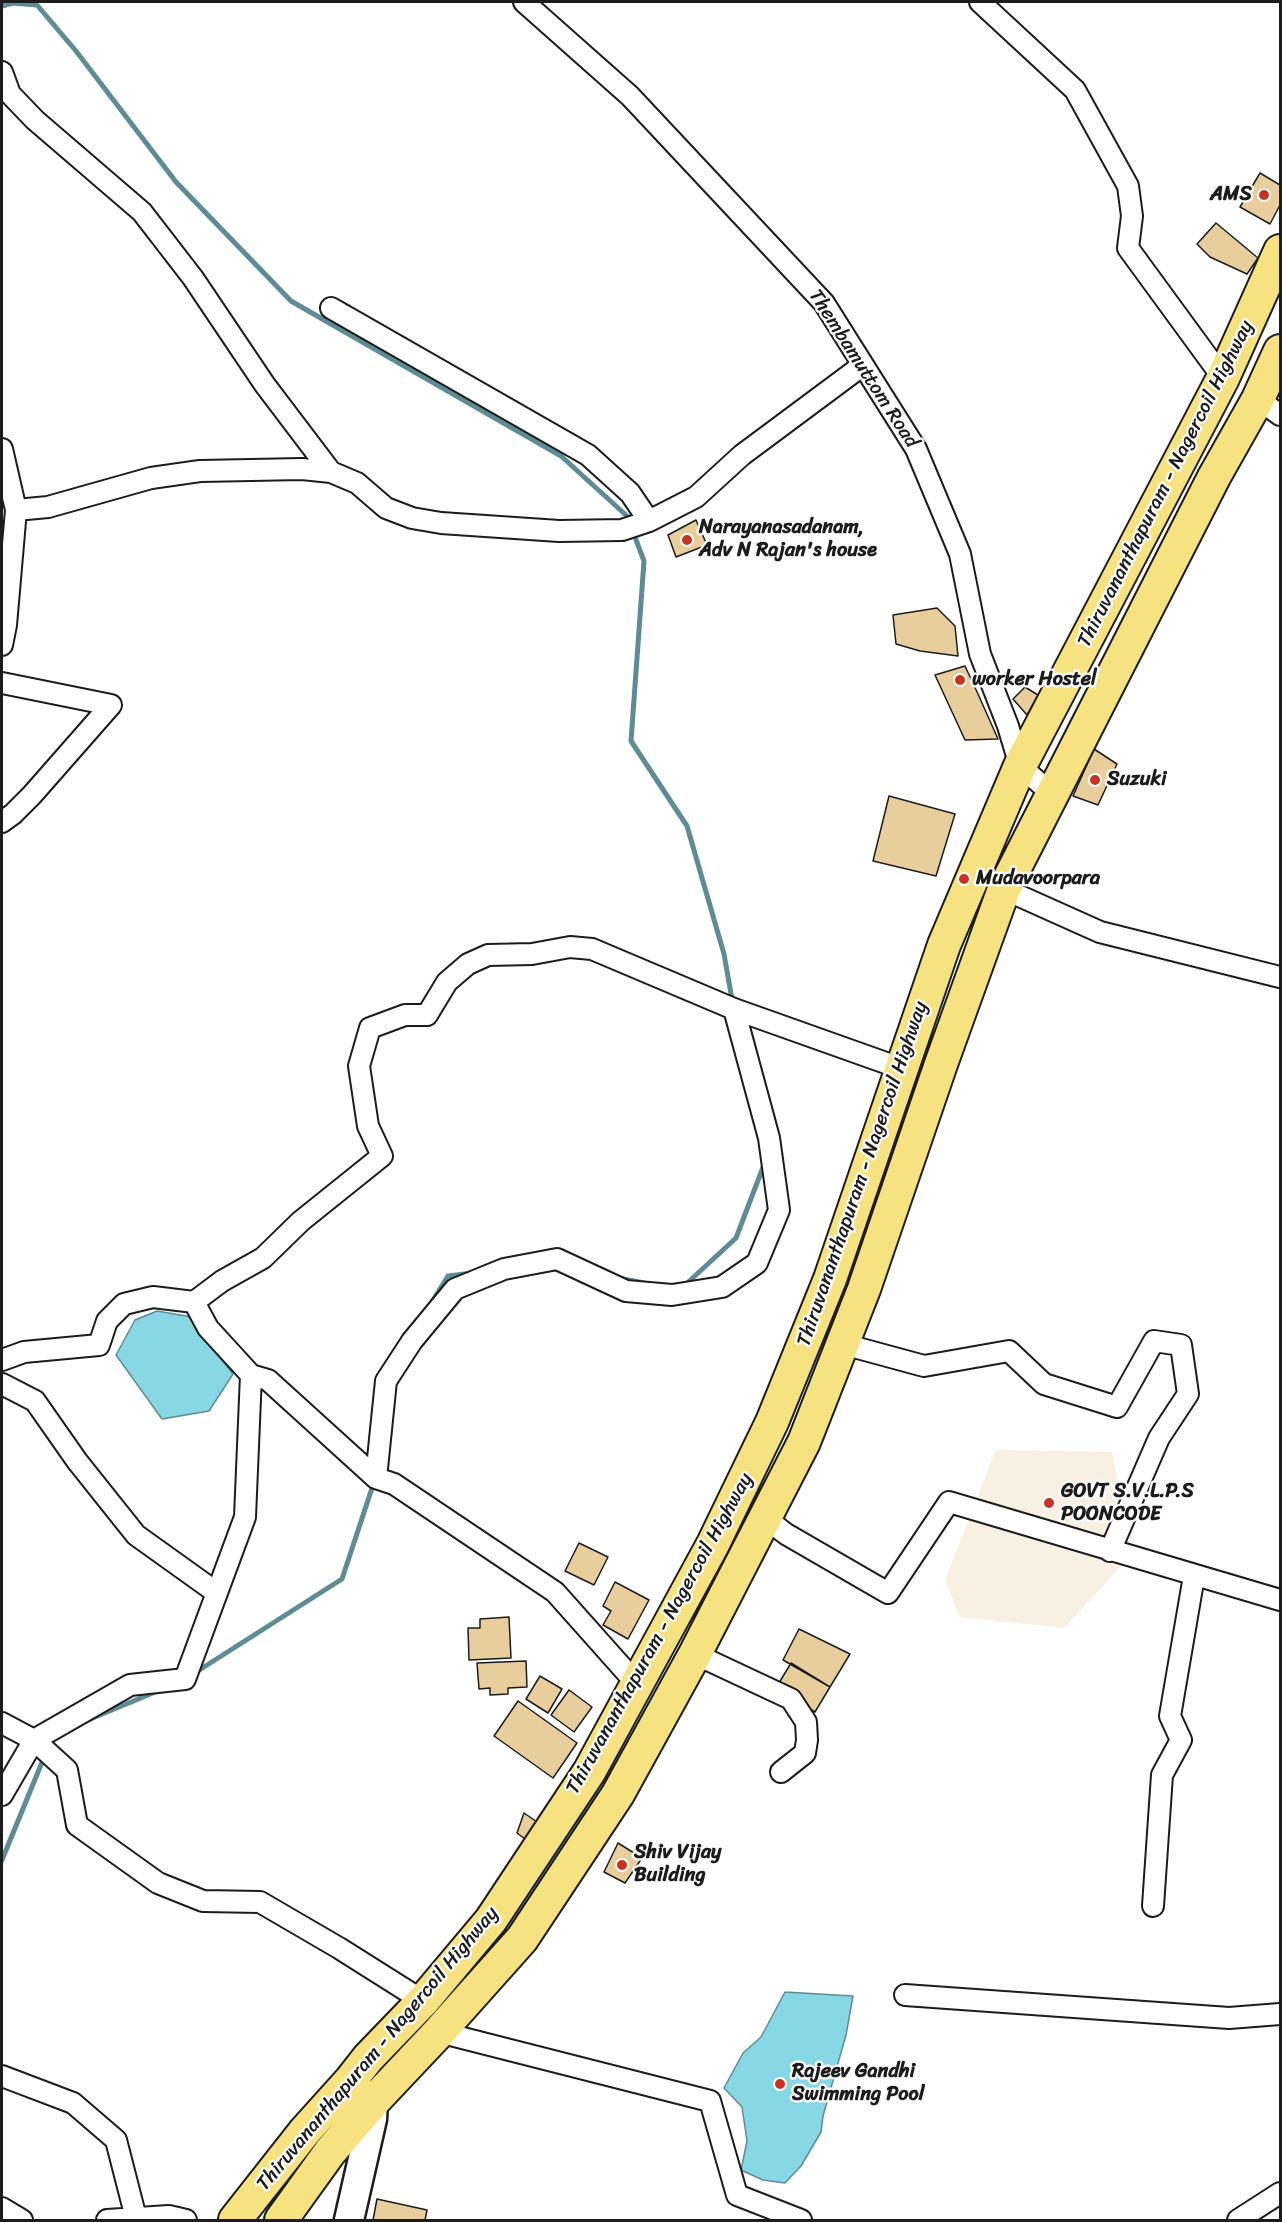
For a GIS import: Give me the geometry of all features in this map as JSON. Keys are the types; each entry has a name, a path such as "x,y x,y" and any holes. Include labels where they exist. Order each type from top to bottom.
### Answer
{"main road":[{"name":"Thiruvananthapuram - Nagercoil Highway","path":"235,2220 305,2131 368,2058 423,2001 491,1920 588,1772 713,1544 772,1422 830,1280 900,1068 944,945 1020,766 1223,378 1281,251"},
{"name":"Thiruvananthapuram - Nagercoil Highway","path":"281,2220 330,2152 522,1939 618,1794 695,1654 804,1442 843,1344 1004,889 1214,477 1269,407 1281,351"},
{"path":"349,2220 372,2119 373,2102 350,2081"}],"street":[{"name":"Thembamuttom Road","path":"524,2 630,96 824,303 916,449 960,554 981,654 1008,726 1020,766"},
{"path":"980,2 1075,90 1128,186 1132,216 1128,248 1223,378"},
{"path":"2,72 10,94 35,120 142,212 193,278 265,385 331,472"},
{"path":"331,308 588,455 630,493 649,521"},
{"path":"16,510 57,505 151,478 200,471 251,468 302,469 331,472 357,483 386,508 412,518 441,523 559,531 622,530 649,521 696,497 742,455 863,365"},
{"path":"2,449 16,510 6,626 2,645"},
{"path":"2,683 111,705 32,795 14,814 2,822"},
{"path":"1020,766 1051,794"},
{"path":"1004,889 1100,932 1281,977"},
{"path":"2,1360 24,1352 99,1345 107,1322 124,1304 153,1298 194,1302 222,1281 263,1258 301,1221 382,1156 368,1126 359,1066 370,1028 405,1015 427,1015 447,982 468,964 488,955 532,954 570,947 592,949 734,1009 900,1068"},
{"path":"376,1478 386,1382 412,1341 455,1289 504,1269 557,1258 626,1291 672,1295 722,1287 757,1263 779,1210 769,1138 734,1009"},
{"path":"194,1302 208,1328 251,1375 268,1380 376,1478 394,1484 555,1592 636,1683"},
{"path":"843,1344 924,1366 1009,1351 1044,1384 1117,1407 1154,1341 1181,1345 1188,1394 1159,1438 1110,1551"},
{"path":"2,1795 36,1742 129,1685 185,1679 245,1517 251,1375"},
{"path":"2,1384 35,1401 77,1461 136,1535 217,1593"},
{"path":"764,1517 786,1534 888,1593 949,1502 1281,1600"},
{"path":"1153,1906 1162,1776 1181,1740 1170,1716 1194,1576"},
{"path":"695,1654 791,1699 806,1722 807,1740 805,1753 780,1772"},
{"path":"2,1723 36,1742 67,1770 77,1825 158,1883 203,1901 260,1902 423,2001"},
{"path":"905,1995 1229,2018 1281,2014"},
{"path":"439,2032 710,2101 737,2195 797,2220"},
{"path":"2,2076 73,2103 116,2140 136,2218"},
{"path":"1238,2220 1280,2198"},
{"path":"2,2208 22,2220"},
{"path":"107,2220 169,2216 186,2220"}],"shaded area":[{"name":"GOVT S.V.L.P.S POONCODE","path":"996,1450 1112,1452 1132,1554 1064,1628 960,1617 945,1580"}],"water":[{"path":"157,1311 198,1318 213,1349 233,1374 209,1411 162,1419 116,1355 135,1320"},
{"name":"Rajeev Gandhi Swimming Pool","path":"785,1992 853,1996 846,2035 823,2116 821,2132 801,2166 785,2183 763,2180 741,2170 747,2141 742,2107 724,2088 743,2053 761,2037"}],"building":[{"name":"AMS","path":"1260,173 1280,185 1280,205 1270,224 1240,207"},
{"path":"1216,223 1258,258 1247,274 1210,257 1197,244"},
{"name":"Narayanasadanam, Adv N Rajan's house","path":"696,520 707,545 676,557 668,535"},
{"path":"937,608 955,626 958,656 920,651 896,644 893,615"},
{"path":"965,666 998,739 965,740 935,675"},
{"path":"1025,687 1038,695 1027,715 1013,699"},
{"name":"Suzuki","path":"1094,749 1117,764 1098,805 1073,796"},
{"path":"889,796 955,814 936,876 873,861"},
{"path":"579,1543 608,1557 594,1585 565,1571"},
{"path":"615,1582 649,1600 628,1639 603,1625 611,1611 603,1606"},
{"path":"509,1617 511,1658 469,1660 468,1628 480,1628 480,1619"},
{"path":"799,1629 850,1654 830,1687 783,1660"},
{"path":"526,1661 527,1687 508,1688 508,1694 490,1695 490,1688 479,1689 477,1663"},
{"path":"791,1663 830,1687 815,1712 776,1688"},
{"path":"540,1676 562,1689 548,1713 526,1699"},
{"path":"569,1690 592,1707 574,1732 551,1715"},
{"path":"518,1701 577,1743 553,1778 494,1736"},
{"path":"524,1813 540,1824 529,1842 517,1833"},
{"name":"Shiv Vijay Building","path":"618,1843 642,1858 625,1883 604,1872"},
{"path":"377,2199 427,2210 425,2220 373,2220"}],"waterway":[{"path":"2,6 13,3 37,5 76,51 176,182 291,301 561,456 627,516 644,561 631,741 687,826 724,954 733,1005"},
{"path":"684,1286 736,1238 765,1162"},
{"path":"430,1305 448,1276 473,1273"},
{"path":"618,1278 644,1283"},
{"path":"193,1674 342,1579 374,1482"},
{"path":"83,1722 160,1690"},
{"path":"2,1860 45,1755"}],"place":[{"name":"AMS","path":"1264,195"},
{"name":"Narayanasadanam, Adv N Rajan's house","path":"687,540"},
{"name":"worker Hostel","path":"960,680"},
{"name":"Suzuki","path":"1095,780"},
{"name":"Mudavoorpara","path":"964,879"},
{"name":"GOVT S.V.L.P.S POONCODE","path":"1049,1503"},
{"name":"Shiv Vijay Building","path":"622,1865"},
{"name":"Rajeev Gandhi Swimming Pool","path":"780,2084"}]}
